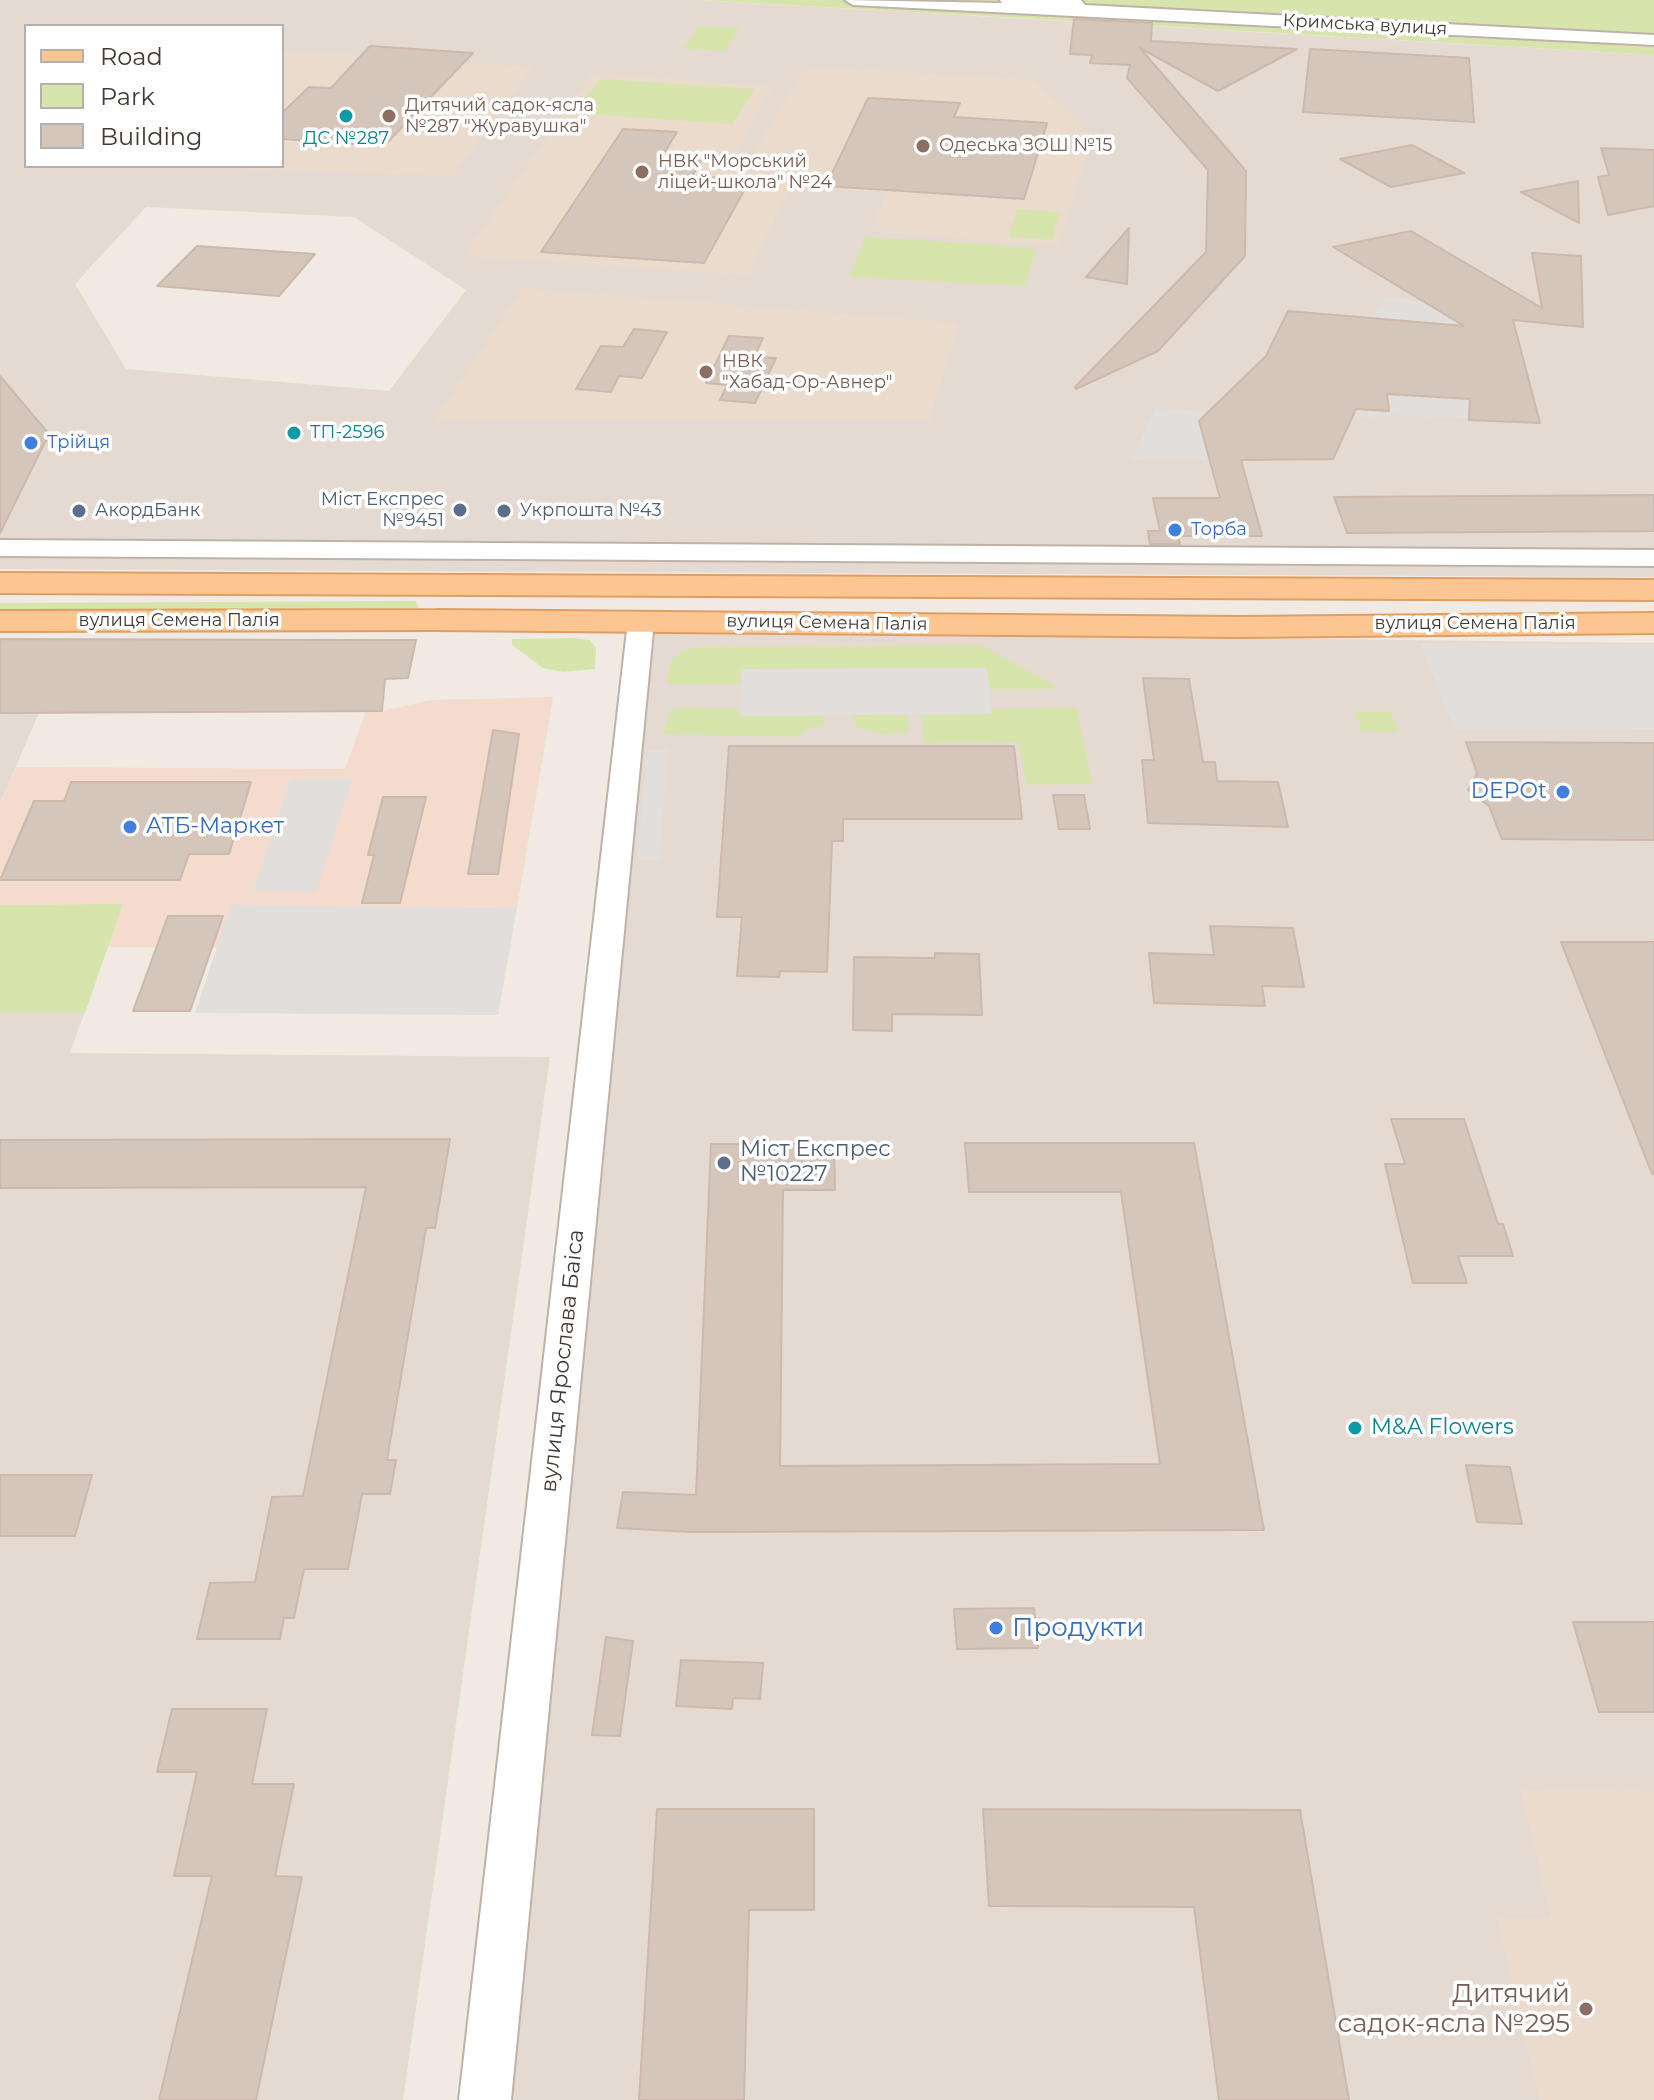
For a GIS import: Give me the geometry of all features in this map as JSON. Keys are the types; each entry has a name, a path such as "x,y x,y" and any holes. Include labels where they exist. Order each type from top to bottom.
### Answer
{"main road":[{"name":"вулиця Семена Палія","path":"0,583 1654,590"},
{"path":"436,620 448,583"},
{"name":"вулиця Семена Палія","path":"0,621 641,621 1223,627 1654,623"}],"street":[{"name":"Кримська вулиця","path":"853,0 1074,12 1077,4 1008,0"},
{"name":"Кримська вулиця","path":"1075,9 1654,40"},
{"path":"0,548 1654,558"},
{"name":"вулиця Ярослава Баіса","path":"485,2100 641,621"}],"shaded area":[{"path":"0,0 698,0 1654,55 1654,577 0,569","holes":["146,207 354,217 466,290 389,391 126,369 75,284"]},
{"name":"Дитячий садок-ясла №287 \"Журавушка\"","path":"284,52 533,67 453,176 212,168 284,168"},
{"name":"Одеська ЗОШ №15","path":"813,67 1035,80 1093,136 1058,246 871,231 886,193 797,186 808,161 751,157 801,73"},
{"name":"НВК \"Морський ліцей-школа\" №24","path":"592,73 773,86 728,169 796,175 748,275 464,256"},
{"name":"НВК \"Хабад-Ор-Авнер\"","path":"522,288 959,323 930,420 434,421"},
{"path":"1386,297 1510,310 1540,423 1393,415 1351,419 1333,459 1132,460 1155,408 1208,412 1266,356 1288,311 1372,319"},
{"path":"650,631 1654,643 1654,2100 505,2100"},
{"path":"1420,643 1654,644 1654,729 1455,730"},
{"path":"987,668 992,714 740,716 741,669"},
{"path":"553,697 517,908 232,905 217,948 212,948 108,947 123,904 0,905 0,803 16,767 345,769 366,711 382,711 431,700"},
{"path":"0,713 39,713 0,803"},
{"path":"647,749 668,749 659,860 637,860"},
{"path":"291,779 352,779 316,892 253,891"},
{"path":"123,904 70,1053 550,1057 403,2100 0,2100 0,905"},
{"path":"231,905 517,908 498,1015 195,1013"},
{"name":"Дитячий садок-ясла №295","path":"1520,1790 1654,1791 1654,2100 1539,2100 1497,1918 1551,1918"}],"green space":[{"path":"698,0 1654,0 1654,55 1071,21"},
{"path":"700,26 740,28 725,51 683,49"},
{"path":"600,79 755,89 732,124 572,113"},
{"path":"1017,209 1060,212 1052,240 1008,237"},
{"path":"865,237 1016,246 1036,250 1025,286 850,277"},
{"path":"415,601 419,607 412,612 0,612 0,603"},
{"path":"512,639 590,640 596,648 595,669 563,672 543,668 512,645"},
{"path":"981,645 1054,685 1056,689 989,689 986,668 741,669 740,685 667,684 670,662 681,652 695,647"},
{"path":"680,708 739,709 740,716 824,715 824,726 811,728 798,737 663,734 670,712"},
{"path":"1077,708 1092,784 1026,785 1019,742 924,743 921,715 992,714 991,709"},
{"path":"1354,711 1391,711 1398,732 1362,732"},
{"path":"854,715 907,715 908,733 881,734 855,726"},
{"path":"123,904 85,1013 0,1013 0,905"}],"building":[{"path":"1074,19 1152,23 1151,41 1297,49 1218,91 1140,48 1246,171 1245,256 1158,351 1076,389 1206,252 1208,170 1127,78 1130,65 1090,63 1092,55 1070,54"},
{"path":"370,46 473,53 384,146 284,139 284,111 309,87 331,88"},
{"path":"1310,49 1469,58 1474,122 1303,112"},
{"path":"868,98 960,103 954,117 1047,123 1024,199 826,186"},
{"path":"623,129 677,132 661,158 701,161 692,176 750,180 704,263 541,252"},
{"path":"1412,145 1464,173 1391,187 1340,159"},
{"path":"1601,148 1654,150 1654,206 1608,215 1598,177 1609,175"},
{"path":"1578,181 1579,223 1521,192"},
{"path":"1129,228 1127,284 1086,277"},
{"path":"1411,231 1542,308 1532,253 1581,256 1583,327 1513,320 1540,423 1469,420 1470,399 1387,394 1389,411 1356,409 1333,459 1241,460 1262,536 1178,536 1180,544 1150,544 1148,531 1160,531 1153,498 1220,498 1199,421 1266,356 1288,311 1464,326 1333,247"},
{"path":"197,246 315,254 279,296 157,286"},
{"path":"634,329 667,332 642,378 619,376 611,392 576,389 601,346 623,347"},
{"path":"729,336 763,338 754,357 776,358 755,403 720,400 727,385 706,383"},
{"path":"0,376 49,434 0,533"},
{"path":"1654,495 1654,531 1347,533 1334,497"},
{"path":"0,639 416,640 408,678 385,679 382,711 0,713"},
{"path":"1143,678 1189,679 1203,762 1215,762 1217,781 1278,782 1288,827 1148,823 1142,760 1154,760"},
{"path":"493,730 519,734 498,874 468,874"},
{"name":"DEPOt","path":"1466,742 1654,743 1654,840 1502,839 1489,806 1468,790 1477,773"},
{"path":"729,746 1014,746 1022,819 843,819 843,841 832,841 827,972 780,971 779,977 737,976 742,917 717,917"},
{"name":"АТБ-Маркет","path":"71,782 251,782 229,854 189,854 180,880 0,880 34,801 64,801"},
{"path":"1053,795 1084,795 1090,829 1059,829"},
{"path":"383,797 426,797 400,903 362,903 374,855 368,855"},
{"path":"168,916 223,916 190,1011 133,1011"},
{"path":"1210,926 1293,928 1304,987 1262,986 1265,1006 1154,1003 1149,953 1214,955"},
{"path":"1561,942 1654,942 1654,1174 1652,1174"},
{"path":"935,953 979,954 982,1015 892,1014 892,1031 853,1030 854,957 935,958"},
{"path":"1391,1119 1464,1119 1498,1224 1503,1224 1513,1256 1458,1256 1467,1283 1413,1283 1385,1164 1405,1164"},
{"path":"450,1139 435,1228 426,1228 387,1460 396,1460 390,1494 362,1494 348,1569 304,1569 294,1618 284,1618 280,1639 197,1639 210,1583 255,1582 272,1497 303,1496 366,1187 0,1188 0,1140"},
{"path":"965,1143 1194,1143 1264,1530 691,1532 617,1528 623,1492 696,1495 711,1144 834,1144 835,1190 783,1190 780,1466 1160,1464 1121,1192 969,1192"},
{"path":"1466,1465 1510,1467 1522,1524 1477,1522"},
{"path":"0,1475 92,1475 75,1536 0,1536"},
{"name":"Продукти","path":"1034,1608 1038,1648 957,1649 954,1609"},
{"path":"1573,1622 1654,1622 1654,1712 1599,1712"},
{"path":"606,1637 633,1641 620,1736 592,1735"},
{"path":"681,1660 763,1663 760,1699 733,1698 732,1709 676,1706"},
{"path":"172,1709 267,1709 252,1784 294,1784 275,1876 302,1877 256,2100 159,2100 212,1876 174,1876 197,1772 157,1772"},
{"path":"657,1809 814,1809 814,1910 749,1910 744,2100 639,2100"},
{"path":"983,1809 1300,1810 1349,2100 1219,2100 1194,1907 989,1906"}],"place":[{"name":"ДС №287","path":"346,116"},
{"name":"Дитячий садок-ясла №287 \"Журавушка\"","path":"389,116"},
{"name":"Одеська ЗОШ №15","path":"923,146"},
{"name":"НВК \"Морський ліцей-школа\" №24","path":"642,172"},
{"name":"НВК \"Хабад-Ор-Авнер\"","path":"706,372"},
{"name":"ТП-2596","path":"294,433"},
{"name":"Трійця","path":"31,443"},
{"name":"Міст Експрес №9451","path":"460,510"},
{"name":"АкордБанк","path":"79,511"},
{"name":"Укрпошта №43","path":"504,511"},
{"name":"Торба","path":"1175,530"},
{"name":"DEPOt","path":"1563,792"},
{"name":"АТБ-Маркет","path":"130,827"},
{"name":"Міст Експрес №10227","path":"724,1163"},
{"name":"M&A Flowers","path":"1355,1428"},
{"name":"Продукти","path":"996,1628"},
{"name":"Дитячий садок-ясла №295","path":"1586,2009"}]}
